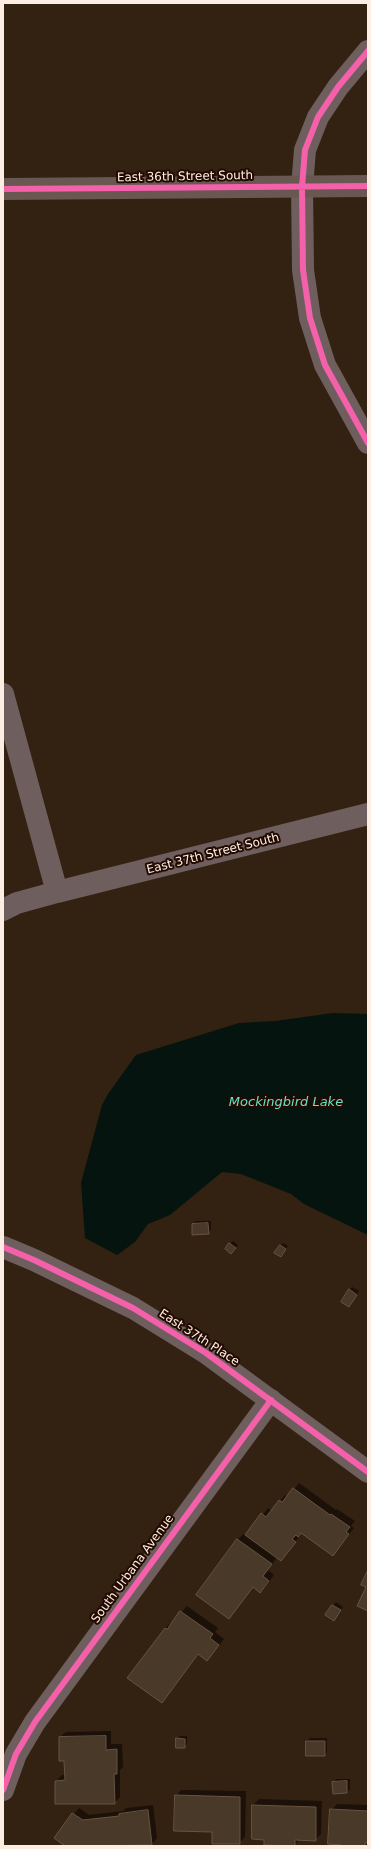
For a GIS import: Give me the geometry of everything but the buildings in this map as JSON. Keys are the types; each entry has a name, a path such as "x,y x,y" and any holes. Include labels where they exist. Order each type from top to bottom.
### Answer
{"street":[{"path":"368,51 338,87 318,117 305,150 302,187 303,270 310,318 325,365 368,443"},
{"name":"East 36th Street South","path":"3,189 368,186"},
{"path":"3,694 57,892"},
{"name":"East 37th Street South","path":"3,910 17,903 57,892 368,814"},
{"name":"East 37th Place","path":"3,1247 34,1260 133,1308 206,1354 368,1472"},
{"name":"South Urbana Avenue","path":"3,1790 9,1752 39,1715 271,1400"}],"water":[{"name":"Mockingbird Lake","path":"333,1013 368,1014 368,1235 304,1204 291,1194 241,1174 222,1172 170,1215 148,1224 135,1242 117,1255 85,1238 81,1183 102,1105 108,1094 136,1055 239,1023 275,1021"}],"cycle path":[{"path":"368,51 338,87 318,117 305,150 302,187 303,270 310,318 325,365 368,443"},
{"path":"3,189 368,186"},
{"path":"3,1247 34,1260 133,1308 206,1353 368,1472"},
{"path":"3,1790 16,1754 35,1722 271,1400"}]}
